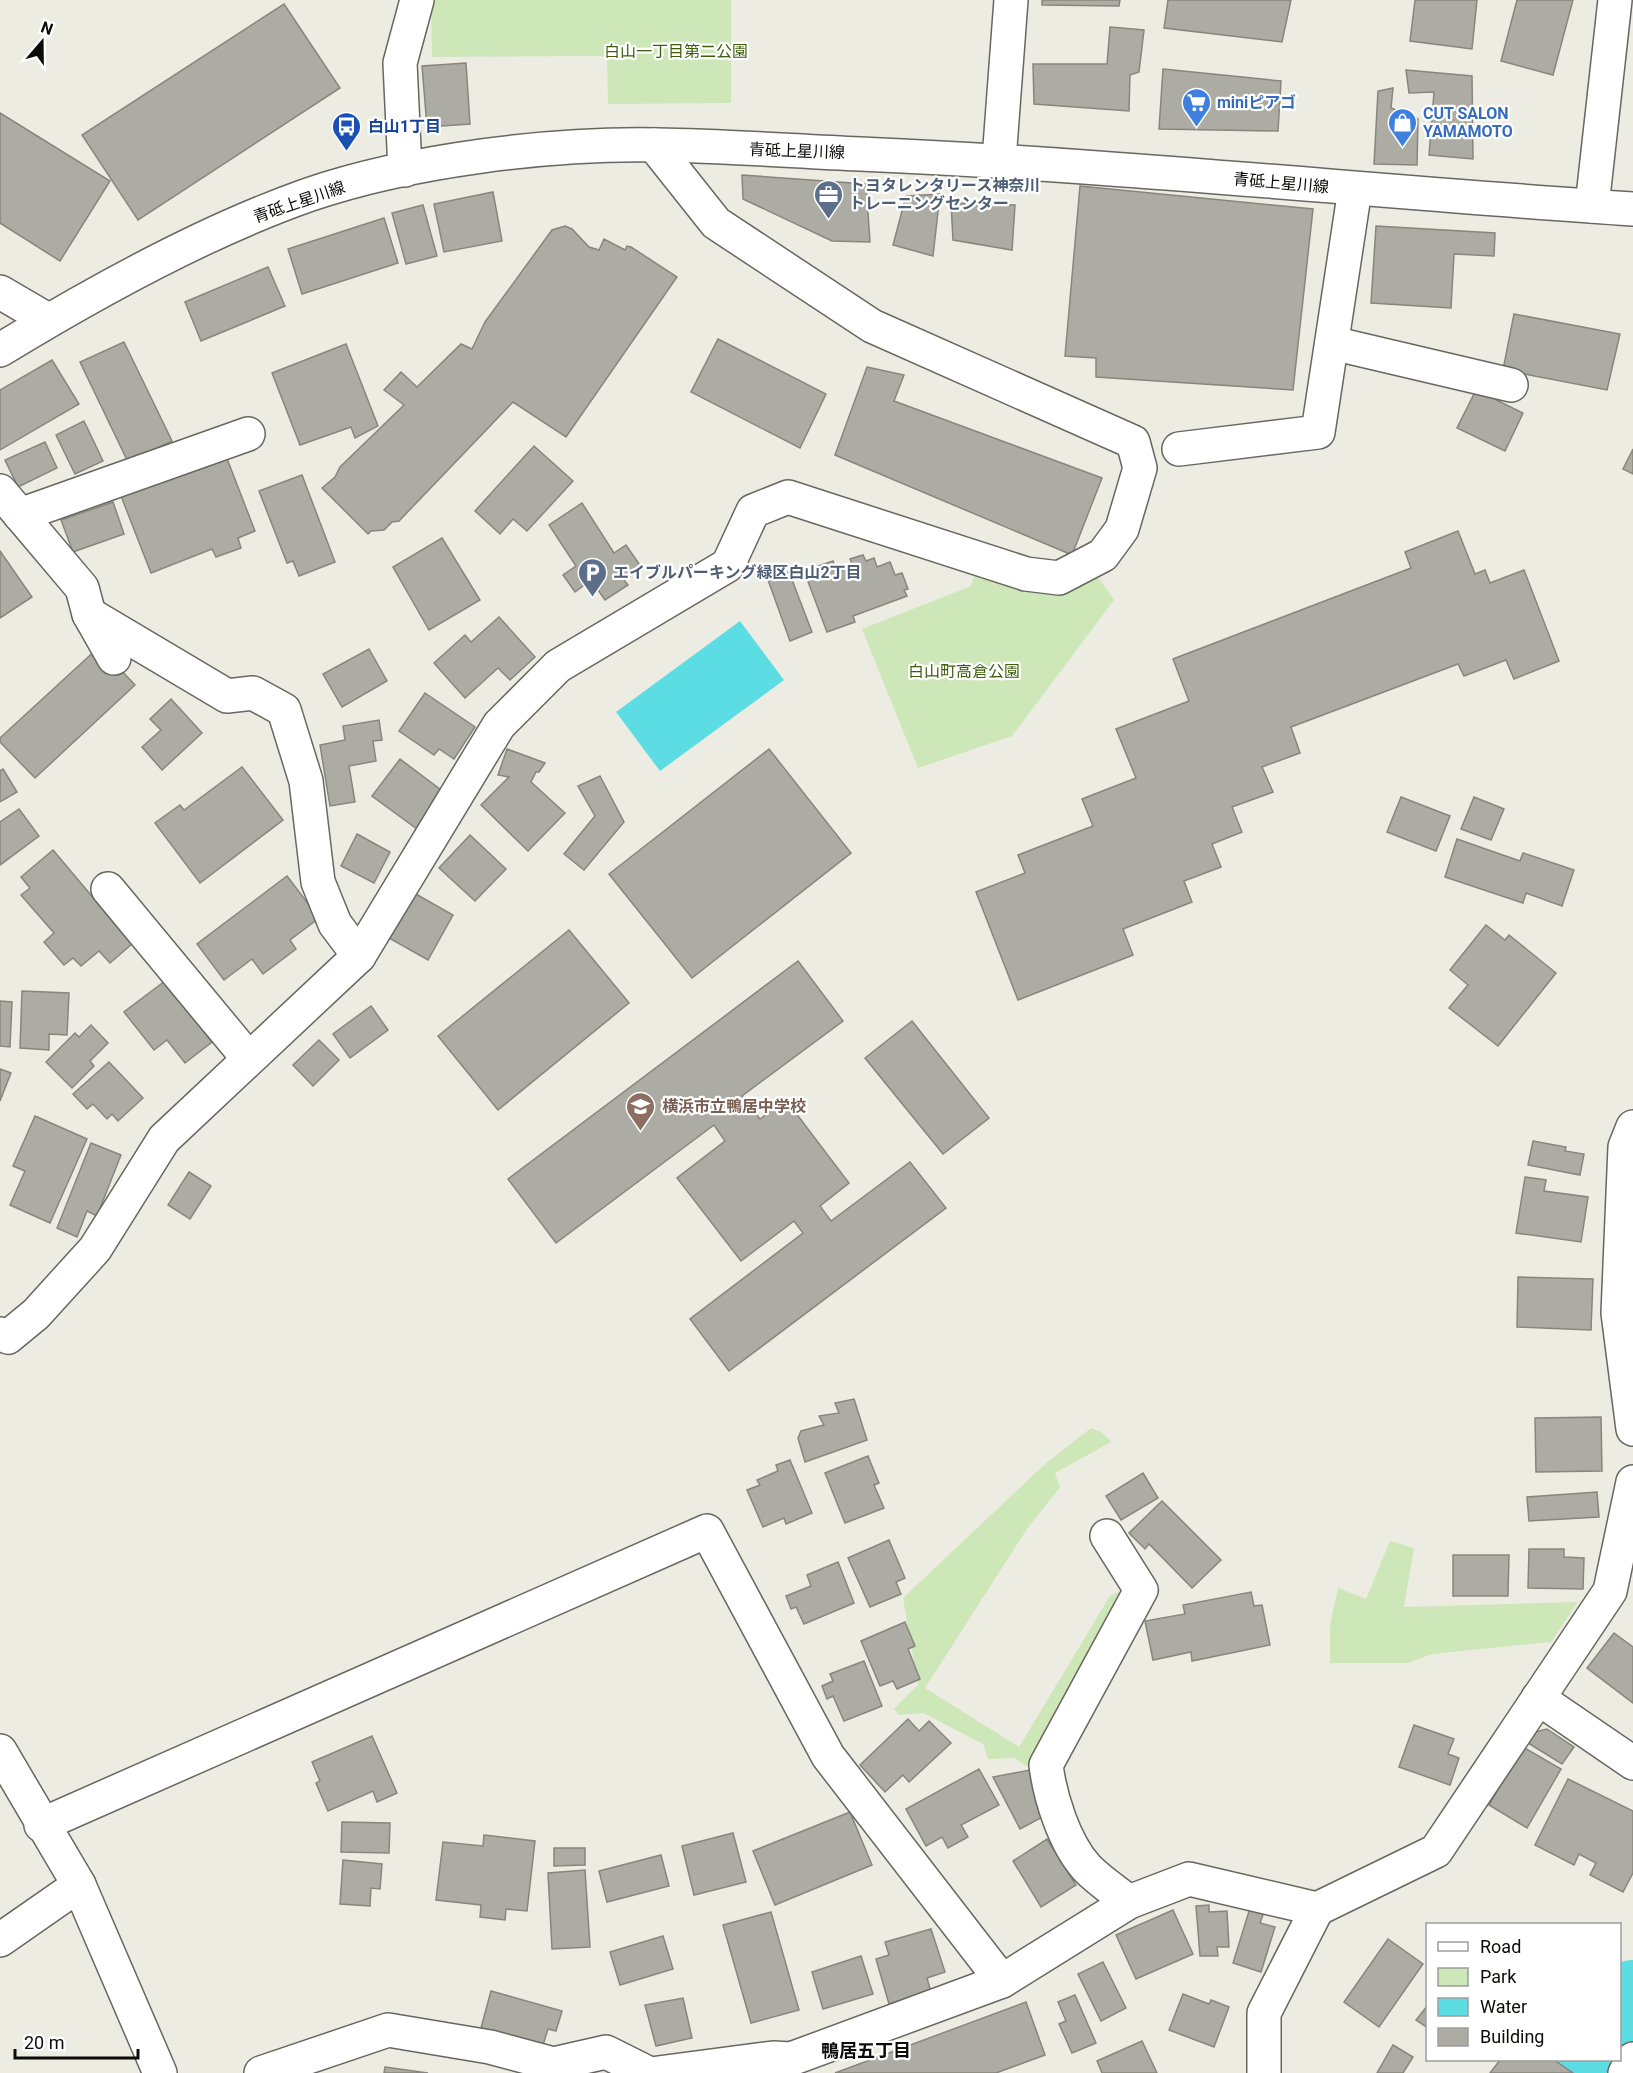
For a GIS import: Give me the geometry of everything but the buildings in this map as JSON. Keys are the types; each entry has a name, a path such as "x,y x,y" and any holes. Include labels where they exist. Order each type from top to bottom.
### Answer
{"street":[{"path":"405,170 400,63 417,0"},
{"path":"999,160 1011,0"},
{"path":"1592,206 1615,0"},
{"path":"0,1334 8,1337 36,1314 95,1249 164,1139 358,956 499,725 558,666 728,564 753,511 788,497 1026,574 1059,578 1103,555 1122,529 1140,468 1133,442 872,326 716,223 654,145"},
{"name":"青砥上星川線","path":"0,350 48,321 213,234 310,194 405,170 517,152 654,145 999,160 1633,209"},
{"path":"1179,449 1318,432 1355,189"},
{"path":"0,292 48,321"},
{"path":"1332,343 1511,385"},
{"path":"114,658 88,614 82,588 10,503 249,434"},
{"path":"88,614 227,696 253,693 284,710 306,781 318,882 335,924 358,956"},
{"path":"108,889 248,1058"},
{"path":"1633,1127 1625,1147 1618,1313 1633,1429"},
{"path":"1264,2073 1264,2013 1317,1909 1436,1851 1538,1698 1622,1587 1633,1482"},
{"path":"41,1825 707,1531 828,1756 1002,1981"},
{"path":"1107,1536 1141,1590 1046,1765 1049,1792 1060,1822 1086,1866 1129,1902"},
{"path":"1538,1698 1633,1763"},
{"path":"0,1751 41,1825 79,1886 160,2073"},
{"path":"658,2073 773,2058 793,2066 1002,1981 1129,1902 1189,1879 1317,1909"},
{"path":"0,1940 79,1886"},
{"path":"261,2073 388,2031 487,2060 553,2064 606,2052 648,2073"},
{"path":"1625,2073 1633,2059"}],"green space":[{"name":"白山一丁目第二公園","path":"431,0 731,0 731,103 608,104 607,56 432,57"},
{"name":"白山町高倉公園","path":"976,568 1095,573 1114,600 1012,736 918,768 862,629 971,586"},
{"path":"1091,1428 1101,1432 1111,1442 1055,1473 1060,1487 1027,1529 925,1688 1019,1747 1110,1596 1127,1588 1032,1770 1015,1758 988,1759 983,1744 923,1713 899,1715 894,1709 918,1685 903,1598 1045,1464"},
{"path":"1390,1541 1414,1548 1404,1607 1578,1602 1551,1642 1432,1654 1408,1663 1330,1663 1330,1625 1338,1588 1366,1599"}],"water":[{"path":"740,621 784,680 660,771 616,712"}],"waterway":[{"path":"1621,2015 1633,1997"},
{"path":"1582,2073 1590,2061"}],"place":[{"name":"miniピアゴ","path":"1196,128"},
{"name":"CUT SALON YAMAMOTO","path":"1402,148"},
{"name":"白山1丁目","path":"347,152"},
{"name":"トヨタレンタリース神奈川 トレーニングセンター","path":"828,220"},
{"name":"エイブルパーキング緑区白山2丁目","path":"592,598"},
{"name":"横浜市立鴨居中学校","path":"641,1132"}],"district":[{"name":"鴨居五丁目","path":"866,2050"}]}
